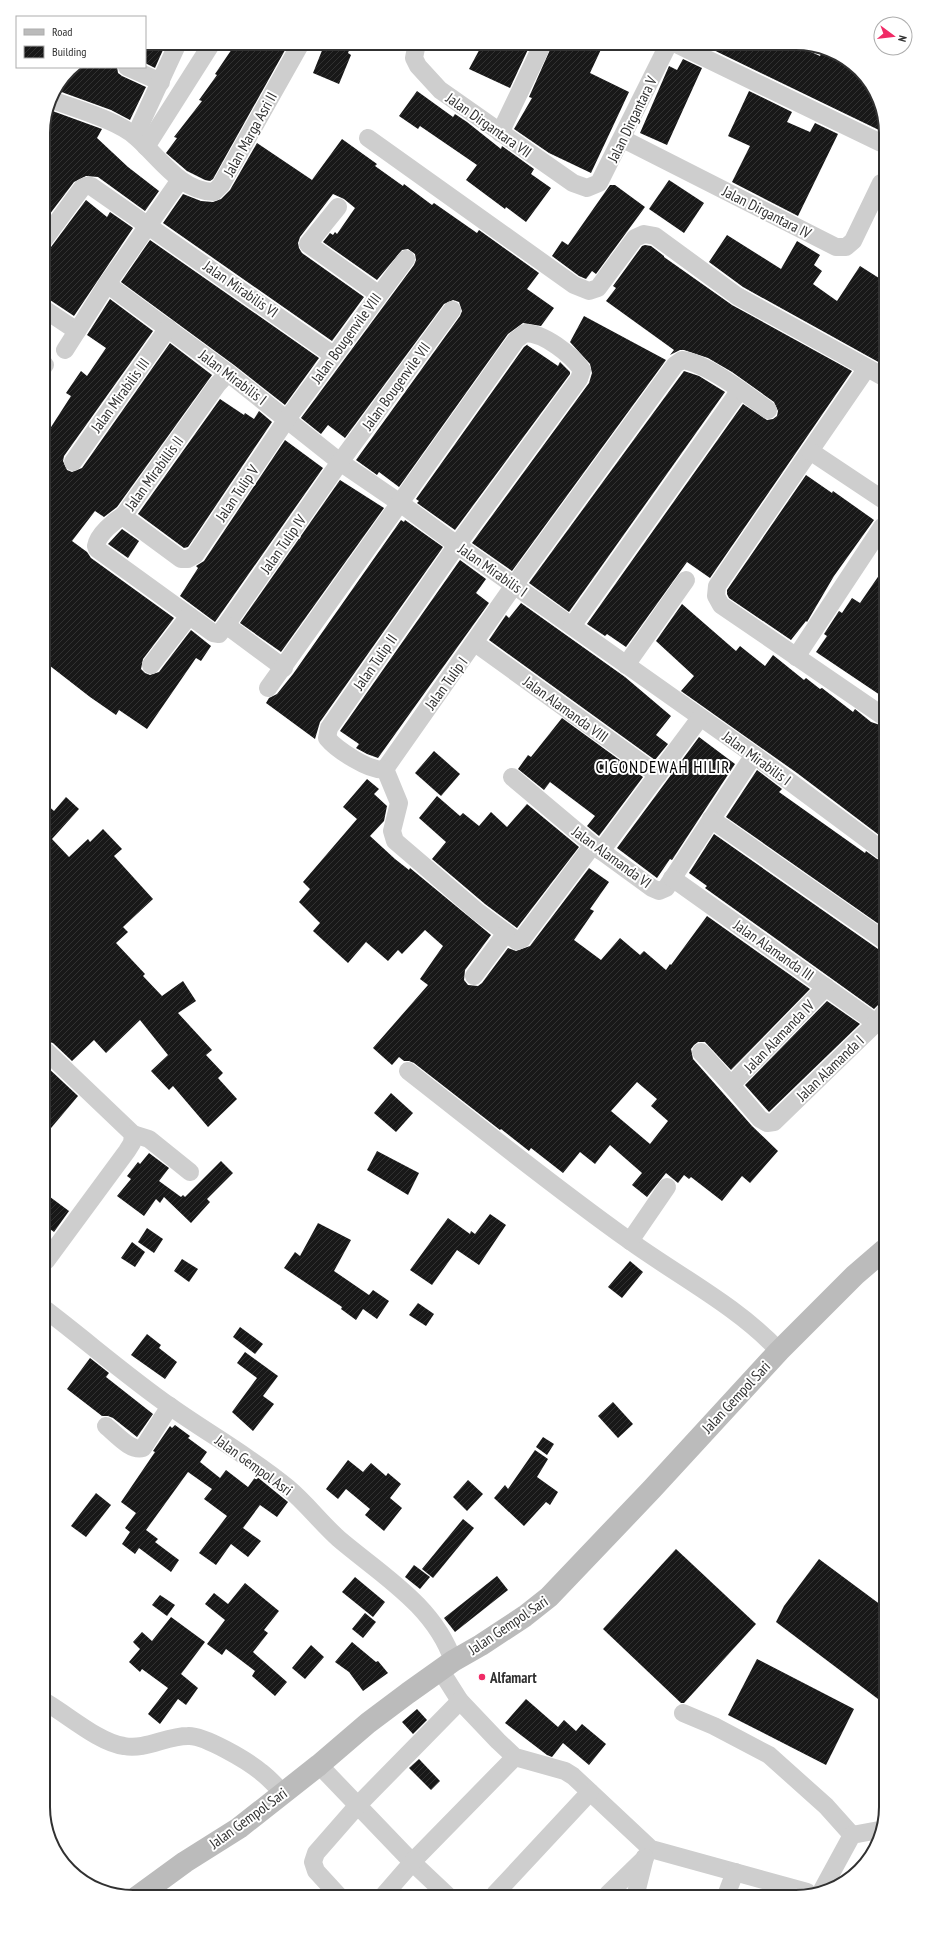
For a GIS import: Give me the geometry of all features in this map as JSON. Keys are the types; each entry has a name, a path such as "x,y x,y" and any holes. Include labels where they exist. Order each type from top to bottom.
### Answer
{"street":[{"path":"141,141 161,82 175,50"},
{"path":"141,141 207,50"},
{"name":"Jalan Marga Asri II","path":"56,101 119,126 141,141 180,180 205,192 214,192 221,185 297,50"},
{"name":"Jalan Dirgantara VII","path":"416,50 414,58 418,66 440,90 500,134 573,183 587,188"},
{"path":"500,134 540,50"},
{"name":"Jalan Dirgantara V","path":"587,188 600,183 666,50"},
{"path":"688,50 879,143"},
{"path":"129,68 161,82"},
{"path":"368,138 574,285 590,291 598,288 635,238 644,234 655,236 737,296 874,372 810,451 717,586 716,596 721,605 879,713"},
{"name":"Jalan Dirgantara IV","path":"623,139 836,247 846,247 853,241 879,187"},
{"path":"65,350 107,284 180,180"},
{"name":"Jalan Mirabilis VI","path":"50,233 82,188 91,186 149,224 334,355"},
{"path":"338,207 308,244 378,294"},
{"name":"Jalan Bougenvile VIII","path":"287,419 378,294 406,259"},
{"name":"Jalan Mirabilis I","path":"107,284 228,373 340,462 754,755 879,848"},
{"name":"Jalan Bougenvile VII","path":"340,462 452,310"},
{"path":"50,313 77,331"},
{"name":"Jalan Mirabilis III","path":"73,462 168,328"},
{"path":"268,688 284,668 516,340 525,333 533,333 543,336 577,363 582,370 579,379 457,545"},
{"name":"Jalan Tulip I","path":"377,768 475,642 514,584 675,365 682,360 691,361 740,390 768,410"},
{"name":"Jalan Mirabillis II","path":"181,559 124,517 124,515 217,385 228,373"},
{"path":"572,626 740,390"},
{"name":"Jalan Tulip V","path":"181,559 188,559 195,555 287,419"},
{"path":"810,451 879,497"},
{"name":"Jalan Tulip IV","path":"226,625 340,462"},
{"path":"124,515 116,520 99,539 96,546 97,550 213,632 219,634 226,625 284,668"},
{"path":"796,657 879,532"},
{"name":"Jalan Tulip II","path":"377,768 333,745 327,738 329,728 457,545"},
{"path":"626,664 686,580"},
{"path":"151,665 189,616"},
{"name":"Jalan Alamanda VIII","path":"475,642 658,775"},
{"path":"377,768 391,787 399,803 392,831 395,841 478,912 515,940 520,941 658,775 700,718"},
{"name":"Jalan Alamanda VI","path":"512,777 597,848 652,888 659,891 666,888 754,755"},
{"path":"711,819 879,937"},
{"name":"Jalan Alamanda III","path":"672,878 826,987 879,1017"},
{"path":"474,976 506,933"},
{"name":"Jalan Alamanda IV","path":"731,1084 826,987"},
{"name":"Jalan Alamanda I","path":"731,1084 760,1119 767,1123 774,1122 879,1019"},
{"path":"701,1052 731,1084"},
{"path":"50,1054 133,1134 149,1139 190,1172"},
{"path":"408,1071 630,1241 726,1307 771,1342 779,1351"},
{"path":"50,1256 127,1151 132,1143 133,1134"},
{"path":"630,1241 667,1187"},
{"name":"Jalan Gempol Sari","path":"146,1890 185,1862 239,1828 319,1765 368,1723 447,1666 481,1645 549,1597 636,1507 779,1351 855,1275 879,1254"},
{"name":"Jalan Gempol Asri","path":"50,1313 170,1406 263,1468 289,1489 338,1537 412,1600 438,1630 449,1648 447,1666 460,1701 498,1741 516,1757"},
{"path":"106,1426 133,1448 138,1450 143,1448 170,1406"},
{"path":"333,1890 316,1871 313,1862 316,1853 358,1805 460,1701"},
{"path":"50,1704 89,1731 108,1741 124,1746 144,1746 189,1735 200,1738 222,1747 260,1770 283,1793"},
{"path":"683,1713 714,1726 769,1755 826,1806 852,1835"},
{"path":"389,1890 516,1757 565,1771 573,1776 648,1853 736,1872 799,1890"},
{"path":"319,1765 413,1863 442,1890"},
{"path":"499,1890 590,1792"},
{"path":"852,1835 876,1831"},
{"path":"825,1885 852,1835"},
{"path":"637,1890 648,1853"},
{"path":"612,1890 648,1853"},
{"path":"728,1890 736,1872"}],"building":[{"path":"146,50 163,50 155,68 146,64"},
{"path":"231,50 285,50 213,179 210,181 187,171 166,153 177,138 174,137 202,101 199,100 217,75 215,74"},
{"path":"322,50 349,50 348,53 351,55 339,84 313,73"},
{"path":"479,50 528,50 510,88 469,69"},
{"path":"550,50 601,50 590,73 629,92 591,173 549,153 514,129 532,98 529,97"},
{"path":"713,50 802,50 820,56 821,54 823,54 838,61 855,74 868,91 875,106 879,130"},
{"path":"683,59 702,68 667,145 640,133 669,66 677,70"},
{"path":"81,68 117,68 118,73 122,76 146,87 130,120 111,110 61,92 74,74"},
{"path":"417,91 453,117 455,114 467,122 501,149 502,146 534,169 531,174 551,188 526,222 506,207 505,209 466,180 477,165 420,126 418,129 399,116"},
{"path":"749,91 792,112 787,122 810,132 815,123 838,134 798,216 732,182 750,146 728,136"},
{"path":"53,111 102,129 97,138 128,167 159,191 145,211 98,177 86,176 74,182 50,214 50,127"},
{"path":"342,139 377,164 375,166 403,186 404,184 432,205 434,203 477,233 479,230 539,273 527,289 554,308 541,326 523,323 508,334 399,487 379,472 377,475 356,460 460,316 462,311 459,302 453,300 444,304 345,438 328,425 321,434 301,418 414,265 416,260 415,254 408,249 402,250 377,280 323,242 330,233 333,235 335,232 337,234 355,208 344,199 333,194 300,237 298,243 302,253 364,297 332,341 163,223 183,194 201,201 213,202 221,199 230,190 257,143 312,180"},
{"path":"669,180 704,203 684,233 649,209"},
{"path":"610,185 615,185 645,207 596,274 592,271 586,279 579,276 552,256 562,241 568,245"},
{"path":"86,200 107,217 110,212 133,228 74,316 50,300 51,247"},
{"path":"727,235 781,269 797,241 820,255 814,265 822,271 813,284 837,301 860,266 879,278 879,362 743,287 709,262"},
{"path":"150,240 319,358 285,405 234,365 121,282"},
{"path":"642,246 651,246 664,257 732,305 852,371 710,578 687,562 626,647 607,634 605,636 587,624 743,404 767,420 773,419 777,416 778,411 774,402 732,372 708,358 684,350 680,350 670,355 674,350 606,301 616,288 613,286"},
{"path":"110,299 153,331 64,456 63,461 67,470 72,472 82,468 170,343 212,375 117,507 104,517 95,511 72,541 87,552 91,558 174,618 143,659 141,669 145,673 150,675 159,672 191,630 211,646 201,661 196,658 147,729 119,710 116,715 50,666 50,429 71,396 66,393 81,371 87,376 106,348 87,335"},
{"path":"584,316 666,360 512,571 472,543 589,383 592,373 590,364 570,342"},
{"path":"528,344 527,345 558,366 560,362 570,372 570,374 455,530 417,503 419,501 416,499 524,347"},
{"path":"684,371 699,376 725,392 569,612 529,583"},
{"path":"220,399 244,415 245,413 254,419 259,411 272,422 188,547 184,548 138,514"},
{"path":"285,440 323,468 215,622 180,596 198,568 196,566 204,561"},
{"path":"806,475 832,493 833,491 874,520 834,576 807,622 806,621 791,640 729,598 727,590"},
{"path":"340,480 384,508 281,652 240,623"},
{"path":"401,520 404,522 405,520 443,547 320,722 315,739 266,703 269,698 277,694 293,674"},
{"path":"122,529 139,541 128,558 108,544"},
{"path":"460,560 486,579 476,593 489,603 378,758 367,754 356,748 359,744 340,731"},
{"path":"879,575 879,694 816,652 827,636 824,634 839,611 842,613 852,598 860,603"},
{"path":"521,603 625,677 671,716 656,735 668,744 655,760 489,640 506,615 509,618"},
{"path":"682,604 736,651 740,646 765,666 773,655 804,680 806,678 820,689 822,688 853,712 855,709 871,722 879,725 879,835 797,773 681,691 694,676 656,641"},
{"path":"562,718 643,777 599,836 587,826 595,816 550,782 544,790 518,769 528,755 531,757"},
{"path":"699,737 735,764 672,860 670,859 657,878 617,848"},
{"path":"434,751 460,774 441,796 415,773"},
{"path":"757,770 782,789 779,792 865,853 866,851 879,860 879,924 726,817"},
{"path":"367,779 379,789 374,794 387,806 384,821 370,836 395,859 409,870 410,868 491,935 465,970 464,980 468,985 478,986 482,983 508,948 516,951 530,946 589,868 609,882 590,909 594,911 574,940 601,960 620,938 640,955 644,951 666,970 707,916 810,989 731,1070 705,1042 698,1042 691,1049 693,1059 752,1126 778,1151 750,1183 742,1176 722,1201 691,1177 689,1179 684,1175 678,1183 666,1173 647,1197 632,1185 642,1173 610,1145 595,1164 580,1152 563,1173 531,1148 529,1151 501,1129 500,1130 414,1063 404,1061 399,1057 392,1065 373,1048 428,985 420,979 443,946 425,930 402,954 398,950 388,961 366,942 348,963 313,931 320,923 299,902 310,889 303,882 357,819 343,807","holes":["637,1082 657,1099 651,1106 668,1121 650,1144 611,1111"]},
{"path":"437,796 460,816 463,813 479,826 491,812 507,827 527,804 579,847 517,928 485,904 432,859 446,842 419,818"},
{"path":"66,797 79,809 52,839 69,857 88,839 90,842 103,829 122,849 114,856 153,899 123,927 128,932 116,943 145,974 143,976 162,996 183,981 196,1001 178,1013 212,1050 206,1055 223,1073 218,1078 237,1099 208,1127 173,1086 169,1090 151,1071 168,1055 140,1020 106,1053 94,1040 72,1061 53,1043 50,1042 50,807 54,811"},
{"path":"714,834 879,949 879,1004 874,1009 705,888 707,886 689,873"},
{"path":"827,1001 860,1024 769,1112 745,1085"},
{"path":"50,1070 78,1096 50,1129"},
{"path":"391,1093 413,1113 396,1132 374,1113"},
{"path":"377,1151 419,1173 408,1195 367,1170"},
{"path":"149,1153 169,1168 159,1181 181,1197 183,1195 185,1197 221,1161 233,1173 207,1199 210,1202 191,1223 164,1197 160,1203 156,1199 144,1216 117,1196 131,1179 127,1176 138,1162 140,1164"},
{"path":"50,1197 69,1211 54,1232 50,1229"},
{"path":"490,1214 506,1225 479,1265 457,1250 432,1285 410,1270 448,1218 470,1234 471,1231 475,1234"},
{"path":"318,1223 351,1240 334,1271 369,1295 373,1290 389,1301 377,1319 363,1309 356,1320 341,1309 342,1307 284,1268 295,1252 300,1256"},
{"path":"147,1228 163,1239 154,1253 138,1242"},
{"path":"132,1242 145,1252 135,1267 121,1258"},
{"path":"182,1259 198,1269 189,1282 174,1271"},
{"path":"630,1261 643,1272 622,1298 608,1287"},
{"path":"418,1303 434,1314 426,1326 409,1315"},
{"path":"240,1327 263,1344 255,1354 233,1337"},
{"path":"147,1334 161,1345 159,1348 177,1362 165,1379 131,1355"},
{"path":"245,1352 278,1376 263,1396 274,1404 253,1431 232,1412 257,1378 237,1363"},
{"path":"90,1358 109,1373 106,1377 153,1414 137,1437 113,1418 102,1416 67,1389"},
{"path":"613,1402 633,1424 618,1438 598,1416"},
{"path":"175,1425 190,1436 188,1438 207,1452 200,1462 220,1478 226,1470 248,1487 256,1476 288,1502 277,1517 260,1505 243,1528 261,1541 248,1557 231,1544 216,1565 199,1553 227,1516 204,1499 212,1489 188,1472 146,1530 158,1539 155,1542 179,1560 171,1572 139,1548 135,1554 122,1544 130,1532 125,1528 136,1513 121,1502 155,1452 153,1451 170,1426 172,1428"},
{"path":"543,1437 554,1444 547,1455 536,1447"},
{"path":"535,1450 548,1459 537,1477 558,1492 550,1505 546,1502 524,1526 494,1498 505,1485 508,1489"},
{"path":"348,1460 363,1472 371,1463 386,1476 388,1473 401,1484 390,1498 402,1508 384,1531 365,1515 370,1509 346,1489 338,1499 326,1489"},
{"path":"468,1480 483,1494 467,1511 453,1497"},
{"path":"96,1493 111,1505 86,1537 71,1526"},
{"path":"463,1519 474,1528 433,1578 422,1569"},
{"path":"676,1549 756,1624 684,1703 681,1703 603,1629"},
{"path":"819,1559 879,1604 879,1700 776,1622 784,1606"},
{"path":"414,1565 430,1577 420,1589 405,1577"},
{"path":"497,1576 508,1590 455,1632 444,1618"},
{"path":"355,1577 385,1602 373,1617 342,1592"},
{"path":"245,1583 279,1611 264,1630 268,1633 253,1652 287,1682 275,1696 252,1676 255,1671 226,1649 222,1655 207,1644 225,1620 205,1604 214,1593 228,1604"},
{"path":"160,1595 175,1605 167,1616 152,1605"},
{"path":"365,1613 376,1622 363,1638 352,1629"},
{"path":"171,1617 205,1642 181,1674 198,1688 186,1705 178,1699 160,1724 148,1714 168,1688 142,1669 140,1672 129,1662 140,1649 133,1642 142,1632 152,1641"},
{"path":"352,1642 376,1662 378,1661 388,1673 363,1691 349,1672 335,1662"},
{"path":"311,1645 324,1657 305,1679 292,1668"},
{"path":"757,1659 854,1709 826,1765 728,1715"},
{"path":"526,1699 558,1727 564,1720 576,1731 582,1724 606,1744 589,1765 563,1743 552,1757 547,1755 505,1723"},
{"path":"417,1709 427,1720 413,1734 402,1722"},
{"path":"419,1759 440,1781 431,1790 409,1768"}],"place":[{"name":"Alfamart","path":"482,1677"}],"district":[{"name":"CIGONDEWAH HILIR","path":"663,767"}]}
